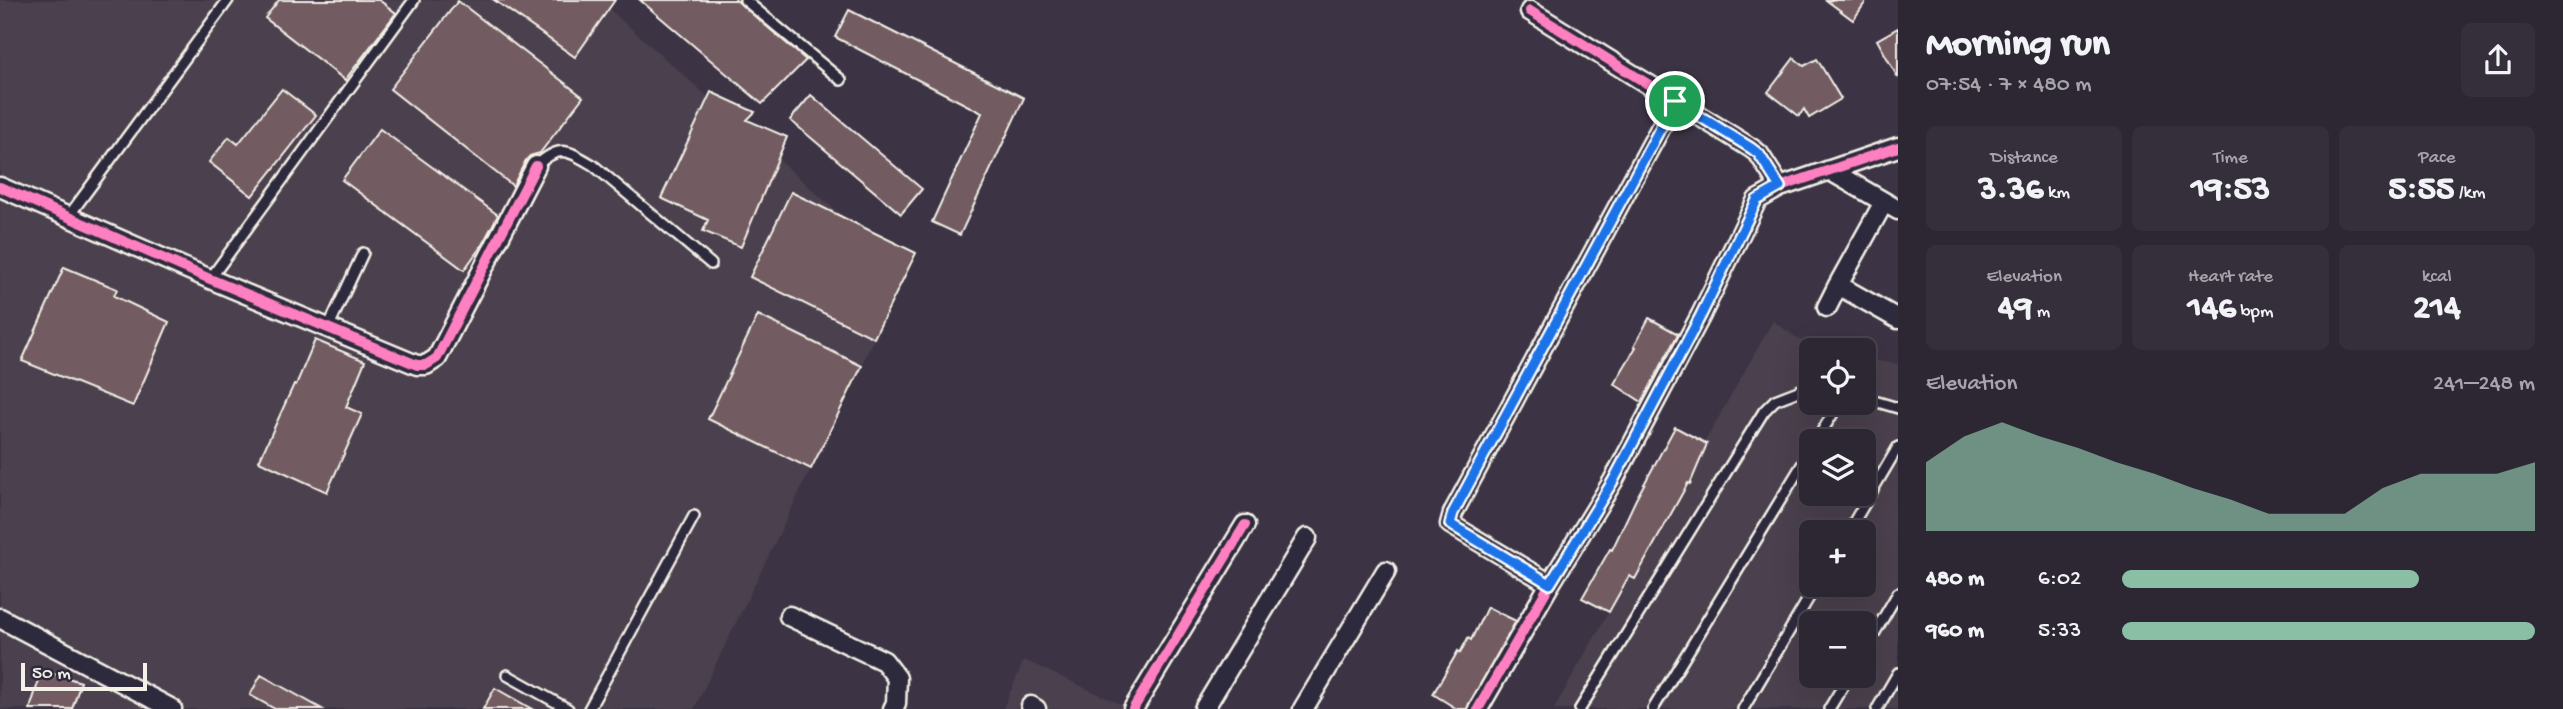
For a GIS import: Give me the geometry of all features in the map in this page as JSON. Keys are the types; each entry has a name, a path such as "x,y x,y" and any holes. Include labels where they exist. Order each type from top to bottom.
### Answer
{"street":[{"path":"1530,11 1751,148 1759,154 1780,187"},
{"path":"1550,584 1450,524 1453,513 1675,101"},
{"path":"1478,709 1613,481 1701,315 1757,200 1780,187 1898,147"},
{"path":"0,187 210,279 417,365 426,365 437,358 536,166"},
{"path":"1827,307 1838,285 1891,206 1829,170"},
{"path":"1838,285 1898,319"},
{"path":"1132,709 1245,525"},
{"path":"1203,709 1307,538"},
{"path":"1303,709 1385,571"},
{"path":"789,616 884,662 897,678 896,703 893,709"},
{"path":"0,618 172,709"}],"lane":[{"path":"68,217 228,0"},
{"path":"745,0 841,80"},
{"path":"210,279 409,2"},
{"path":"536,166 551,152 559,150 575,154 593,165 711,264"},
{"path":"328,328 363,253"},
{"path":"1580,709 1764,411 1774,400 1799,391"},
{"path":"1876,402 1898,408"},
{"path":"1855,520 1898,447"},
{"path":"1653,709 1799,470"},
{"path":"589,709 694,516"},
{"path":"1876,631 1898,593"},
{"path":"1743,709 1809,597"},
{"path":"1877,709 1898,673"},
{"path":"507,675 568,709"},
{"path":"1829,709 1842,688"}],"shaded area":[{"path":"0,0 599,0 906,273 694,709 0,709"},
{"path":"1773,321 1799,339 1799,415 1876,415 1876,361 1898,364 1898,709 1554,709"},
{"path":"1024,660 1131,709 1003,709"}],"building":[{"path":"279,0 379,0 396,13 345,80 265,18"},
{"path":"494,0 615,0 575,57"},
{"path":"640,0 736,0 806,60 762,104"},
{"path":"1826,0 1867,0 1853,20"},
{"path":"458,1 583,97 540,153 526,160 513,186 390,89"},
{"path":"849,10 1024,98 960,235 932,222 982,113 835,37"},
{"path":"1898,28 1898,78 1877,40"},
{"path":"1794,58 1804,66 1817,59 1841,99 1809,118 1804,109 1799,116 1768,92"},
{"path":"282,89 316,115 252,196 209,162 229,137 238,144"},
{"path":"711,92 755,112 747,120 787,137 741,247 703,231 708,220 661,198"},
{"path":"811,95 922,189 901,214 790,120"},
{"path":"380,129 498,215 482,245 464,270 342,180"},
{"path":"791,192 916,253 874,338 750,277"},
{"path":"64,267 117,289 114,296 169,322 133,406 22,361"},
{"path":"758,315 862,366 811,469 708,419"},
{"path":"1649,318 1678,334 1642,402 1614,384 1636,347 1634,346"},
{"path":"315,340 365,361 346,407 362,414 327,492 259,461"},
{"path":"1675,427 1707,444 1690,484 1688,483 1635,579 1629,576 1609,612 1582,598 1610,549 1612,550"},
{"path":"1487,607 1516,621 1467,709 1457,709 1433,694 1458,651 1460,653 1468,638 1471,640"},
{"path":"42,670 81,682 72,709 30,709"},
{"path":"261,675 322,709 275,709 250,695"},
{"path":"495,688 532,709 483,709"}],"cycle path":[{"path":"1530,11 1751,148 1759,154 1780,187"},
{"path":"1478,709 1613,481 1701,315 1757,200 1780,187 1898,147"},
{"path":"0,187 210,279 417,365 426,365 437,358 536,166"},
{"path":"1133,709 1245,525"}],"route":[{"path":"1675,101 1759,154 1780,187 1757,200 1701,315 1613,481 1550,584 1450,524 1453,513 1675,101"}]}
